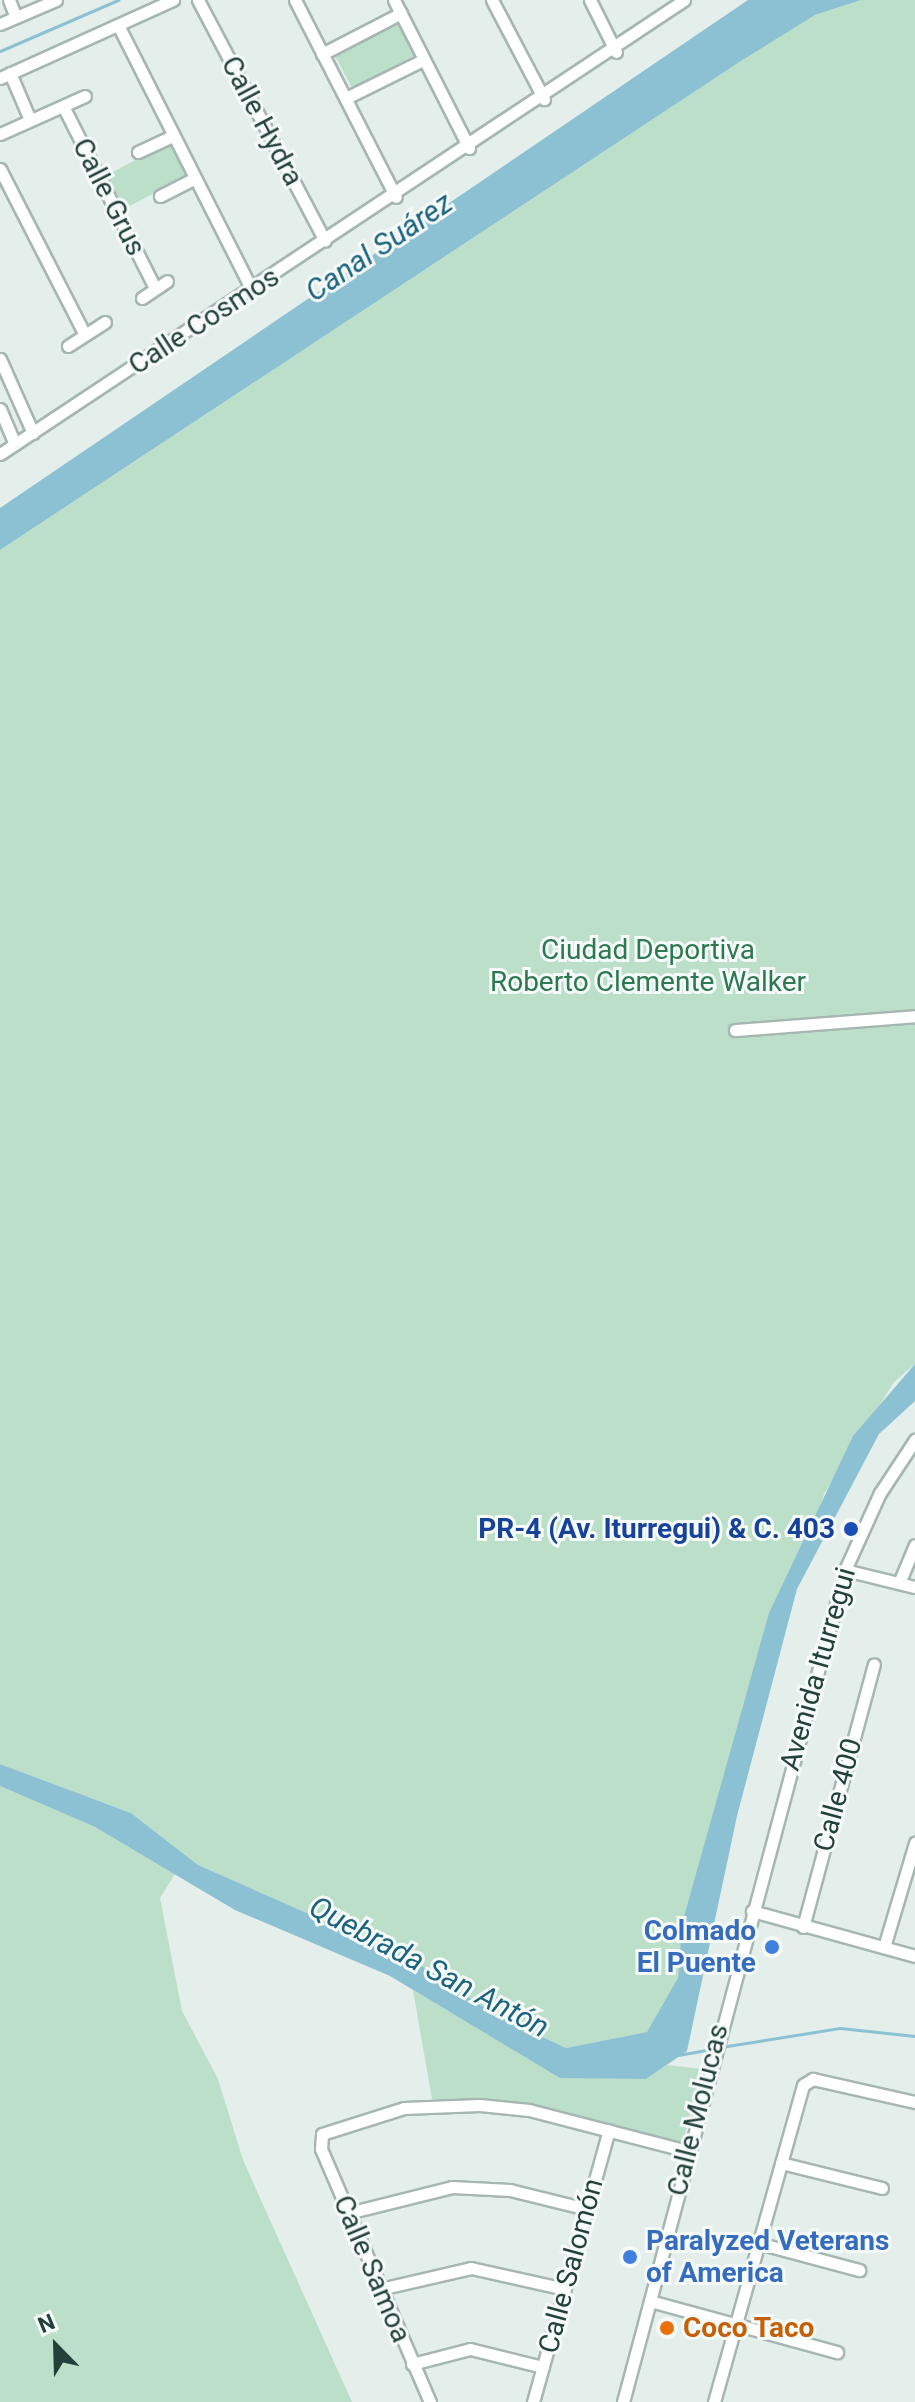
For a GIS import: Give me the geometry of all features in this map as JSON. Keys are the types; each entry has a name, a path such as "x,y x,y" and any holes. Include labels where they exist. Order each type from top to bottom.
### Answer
{"street":[{"path":"9,0 16,17"},
{"path":"0,24 56,0"},
{"path":"30,120 5,76 173,0"},
{"name":"Calle Hydra","path":"198,0 325,241"},
{"path":"295,0 396,197"},
{"path":"394,0 469,148"},
{"path":"492,0 544,99"},
{"path":"590,0 616,52"},
{"name":"Calle Cosmos","path":"0,454 616,52 684,0"},
{"path":"322,54 401,13"},
{"path":"118,25 252,290"},
{"path":"346,98 423,60"},
{"path":"0,134 85,96"},
{"name":"Calle Grus","path":"63,106 155,288"},
{"path":"138,152 172,136"},
{"path":"0,169 85,335"},
{"path":"160,196 194,179"},
{"name":"Calle Grus","path":"142,298 167,281"},
{"path":"68,346 105,322"},
{"path":"0,359 33,433"},
{"path":"0,409 15,444"},
{"path":"735,1030 915,1016"},
{"name":"Avenida Iturregui","path":"752,1911 845,1570 880,1493 915,1440"},
{"path":"899,1583 915,1545"},
{"path":"845,1570 915,1587"},
{"name":"Calle 400","path":"803,1927 874,1664"},
{"path":"884,1947 915,1843"},
{"path":"752,1911 915,1956"},
{"name":"Calle Molucas","path":"623,2402 723,2010 752,1911"},
{"path":"714,2402 794,2106 813,2079 915,2102"},
{"name":"Calle Samoa","path":"430,2402 321,2149 322,2134 431,2104 529,2110 609,2130"},
{"path":"609,2130 688,2151"},
{"name":"Calle Salomón","path":"533,2402 609,2130"},
{"path":"781,2163 882,2188"},
{"path":"348,2213 452,2187 510,2190 587,2209"},
{"path":"758,2243 859,2270"},
{"path":"380,2289 471,2268 565,2289"},
{"path":"650,2301 837,2352"},
{"path":"412,2364 470,2349 543,2367"}],"green space":[{"name":"Ciudad Deportiva Roberto Clemente Walker","path":"861,0 915,0 915,1364 894,1382 824,1494 682,1924 678,1978 662,2010 647,2032 566,2048 497,2016 411,1959 198,1865 131,1813 0,1764 0,550 741,61 815,15"},
{"path":"398,21 416,55 352,88 334,55"},
{"path":"173,140 191,174 125,209 107,175"},
{"path":"0,1786 95,1827 175,1874 160,1898 182,2011 218,2079 243,2160 352,2402 0,2402"},
{"path":"413,1990 560,2077 646,2079 667,2065 702,2069 683,2142 519,2102 432,2099"}],"water":[{"name":"Canal Suárez","path":"748,0 861,0 815,15 741,61 0,550 0,508"},
{"path":"915,1364 915,1401 879,1434 797,1589 737,1816 687,2051 646,2079 560,2078 390,1976 235,1910 95,1827 0,1786 0,1764 131,1813 198,1865 411,1959 497,2016 566,2048 647,2032 678,1978 682,1924 769,1613 853,1436"}],"waterway":[{"path":"0,51 118,0"},
{"name":"Quebrada San Antón","path":"721,2047 840,2028 915,2036"},
{"name":"Quebrada San Antón","path":"678,2055 713,2049"}],"place":[{"name":"PR-4 (Av. Iturregui) & C. 403","path":"851,1529"},
{"name":"Colmado El Puente","path":"772,1947"},
{"name":"Paralyzed Veterans of America","path":"630,2257"},
{"name":"Coco Taco","path":"667,2328"}]}
